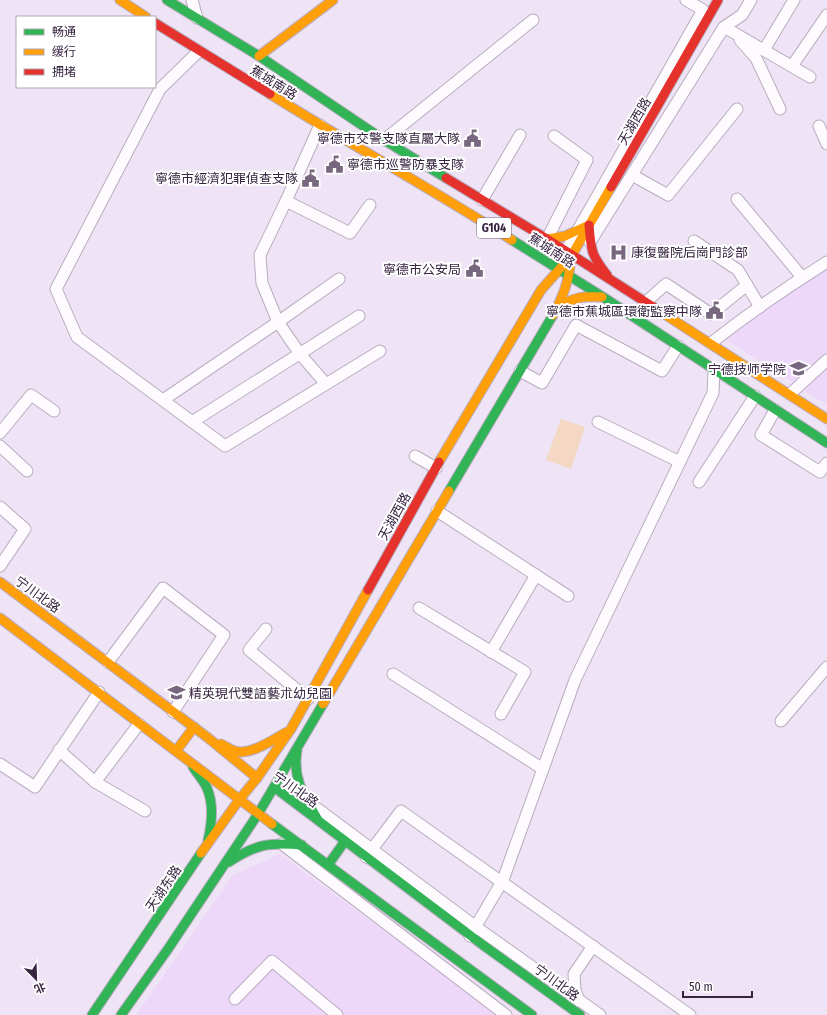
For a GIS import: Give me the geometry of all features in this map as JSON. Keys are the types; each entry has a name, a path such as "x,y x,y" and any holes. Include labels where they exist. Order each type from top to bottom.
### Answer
{"main road":[{"path":"120,0 144,16"},
{"name":"蕉城南路","path":"167,0 259,56 384,140 547,239 827,418"},
{"path":"259,56 333,0"},
{"name":"天湖西路","path":"265,783 298,716 436,468 542,290 572,255 718,0"},
{"name":"蕉城南路","path":"156,24 320,125 457,205 603,297 827,443"},
{"path":"547,239 565,236 577,232 589,225 591,250 610,279"},
{"path":"526,249 541,264 543,273 542,290"},
{"path":"121,1015 168,949 258,814 265,783 297,748 556,308 569,276 572,255"},
{"path":"556,308 570,299 583,296 603,297"},
{"name":"宁川北路","path":"0,582 207,737 265,783 345,841 369,853"},
{"path":"0,618 99,692 238,800 532,1015"},
{"path":"298,716 311,724"},
{"path":"176,751 194,728"},
{"path":"207,737 237,752 263,745 291,729"},
{"path":"297,748 295,767 299,781 308,802 320,822"},
{"path":"190,762 207,788 211,810 211,827 207,844"},
{"name":"天湖东路","path":"92,1015 204,862 207,844 238,800 265,783"},
{"path":"328,865 345,841"},
{"path":"222,869 240,854 259,845 272,843 302,846"},
{"path":"204,862 222,869"},
{"name":"宁川北路","path":"473,931 580,1015"}],"street":[{"path":"192,0 197,18"},
{"path":"572,255 577,232 702,10 686,0"},
{"path":"572,255 590,241 727,29 742,15 751,0"},
{"path":"764,50 794,0"},
{"path":"792,66 827,15"},
{"path":"384,140 533,20"},
{"path":"727,29 810,77"},
{"path":"727,29 756,58 780,109"},
{"path":"199,51 160,89 56,289 77,337 225,446 380,350"},
{"path":"632,175 668,195 737,109"},
{"path":"320,125 260,256 262,283 278,322 300,354 326,384"},
{"path":"819,126 827,144"},
{"path":"482,200 520,135"},
{"path":"547,239 588,160 554,136"},
{"path":"737,199 802,278"},
{"path":"286,201 350,233 370,205"},
{"path":"694,241 738,270 760,307"},
{"path":"711,344 735,324 827,262"},
{"path":"163,400 339,279"},
{"path":"646,302 666,284 711,314 747,285"},
{"path":"192,422 359,316"},
{"path":"520,371 542,384 576,325 662,372 678,346"},
{"path":"790,394 827,360"},
{"path":"473,931 502,882 575,680 713,394 714,370"},
{"path":"0,433 31,396 54,411"},
{"path":"699,482 755,396"},
{"path":"775,410 761,435 820,472 827,463"},
{"path":"598,422 680,462"},
{"path":"0,446 27,471"},
{"path":"416,456 436,468"},
{"path":"0,506 25,529 0,566"},
{"path":"437,511 568,596"},
{"path":"491,652 536,576"},
{"path":"108,662 163,588 224,635 173,712"},
{"path":"419,608 525,672 501,714"},
{"path":"266,629 249,650 308,699"},
{"path":"781,720 827,667"},
{"path":"393,674 543,769"},
{"path":"0,764 34,786 99,692"},
{"path":"95,782 139,724"},
{"path":"59,750 95,782 145,811"},
{"path":"308,802 369,853 473,931 578,999 600,1015"},
{"path":"369,853 401,811 690,1015"},
{"path":"282,844 501,1014 510,998"},
{"path":"583,1015 575,990 574,974 593,946"},
{"path":"235,999 272,960 337,1015"}],"shaded area":[{"name":"宁德技师学院","path":"827,262 827,405 714,332"},
{"path":"561,419 585,427 571,469 546,460"},
{"path":"280,854 498,1015 136,1015 233,875"}],"traffic: fast":[{"path":"167,0 259,56 384,140 446,178"},
{"path":"512,240 603,297 827,443"},
{"path":"449,491 553,315"},
{"path":"121,1015 168,949 258,814 323,704"},
{"path":"297,751 296,770 298,779 304,795 318,820"},
{"path":"193,767 209,792 211,820 208,840"},
{"path":"274,787 483,945 580,1015"},
{"path":"272,824 532,1015"},
{"path":"328,865 345,841"},
{"path":"229,862 247,851 272,844 302,845"},
{"path":"92,1015 201,853"}],"traffic: slow":[{"path":"120,0 144,16"},
{"path":"259,56 333,0"},
{"path":"270,94 512,240"},
{"path":"439,462 541,290 572,255 611,187"},
{"path":"547,239 565,236 589,225"},
{"path":"553,315 564,292 570,267"},
{"path":"557,308 578,298 602,297"},
{"path":"661,312 827,419"},
{"path":"323,704 449,491"},
{"path":"0,582 207,737 257,778"},
{"path":"201,853 239,800 257,778 291,729 368,590"},
{"path":"0,618 272,824"},
{"path":"176,751 194,727"},
{"path":"221,744 231,750 241,752 248,751 262,746 287,732"}],"traffic: jam":[{"path":"611,187 718,0"},
{"path":"156,24 270,94"},
{"path":"446,178 547,239 661,312"},
{"path":"589,225 590,241 593,252 607,275"},
{"path":"368,590 439,462"}],"place":[{"name":"寧德市交警支隊直屬大隊","path":"473,138"},
{"name":"寧德市巡警防暴支隊","path":"334,164"},
{"name":"寧德市經濟犯罪偵查支隊","path":"311,178"},
{"name":"康復醫院后崗門診部","path":"618,252"},
{"name":"寧德市公安局","path":"474,269"},
{"name":"寧德市蕉城區環衛監察中隊","path":"715,311"},
{"name":"宁德技师学院","path":"799,369"},
{"name":"精英現代雙語藝朮幼兒園","path":"176,693"}]}
